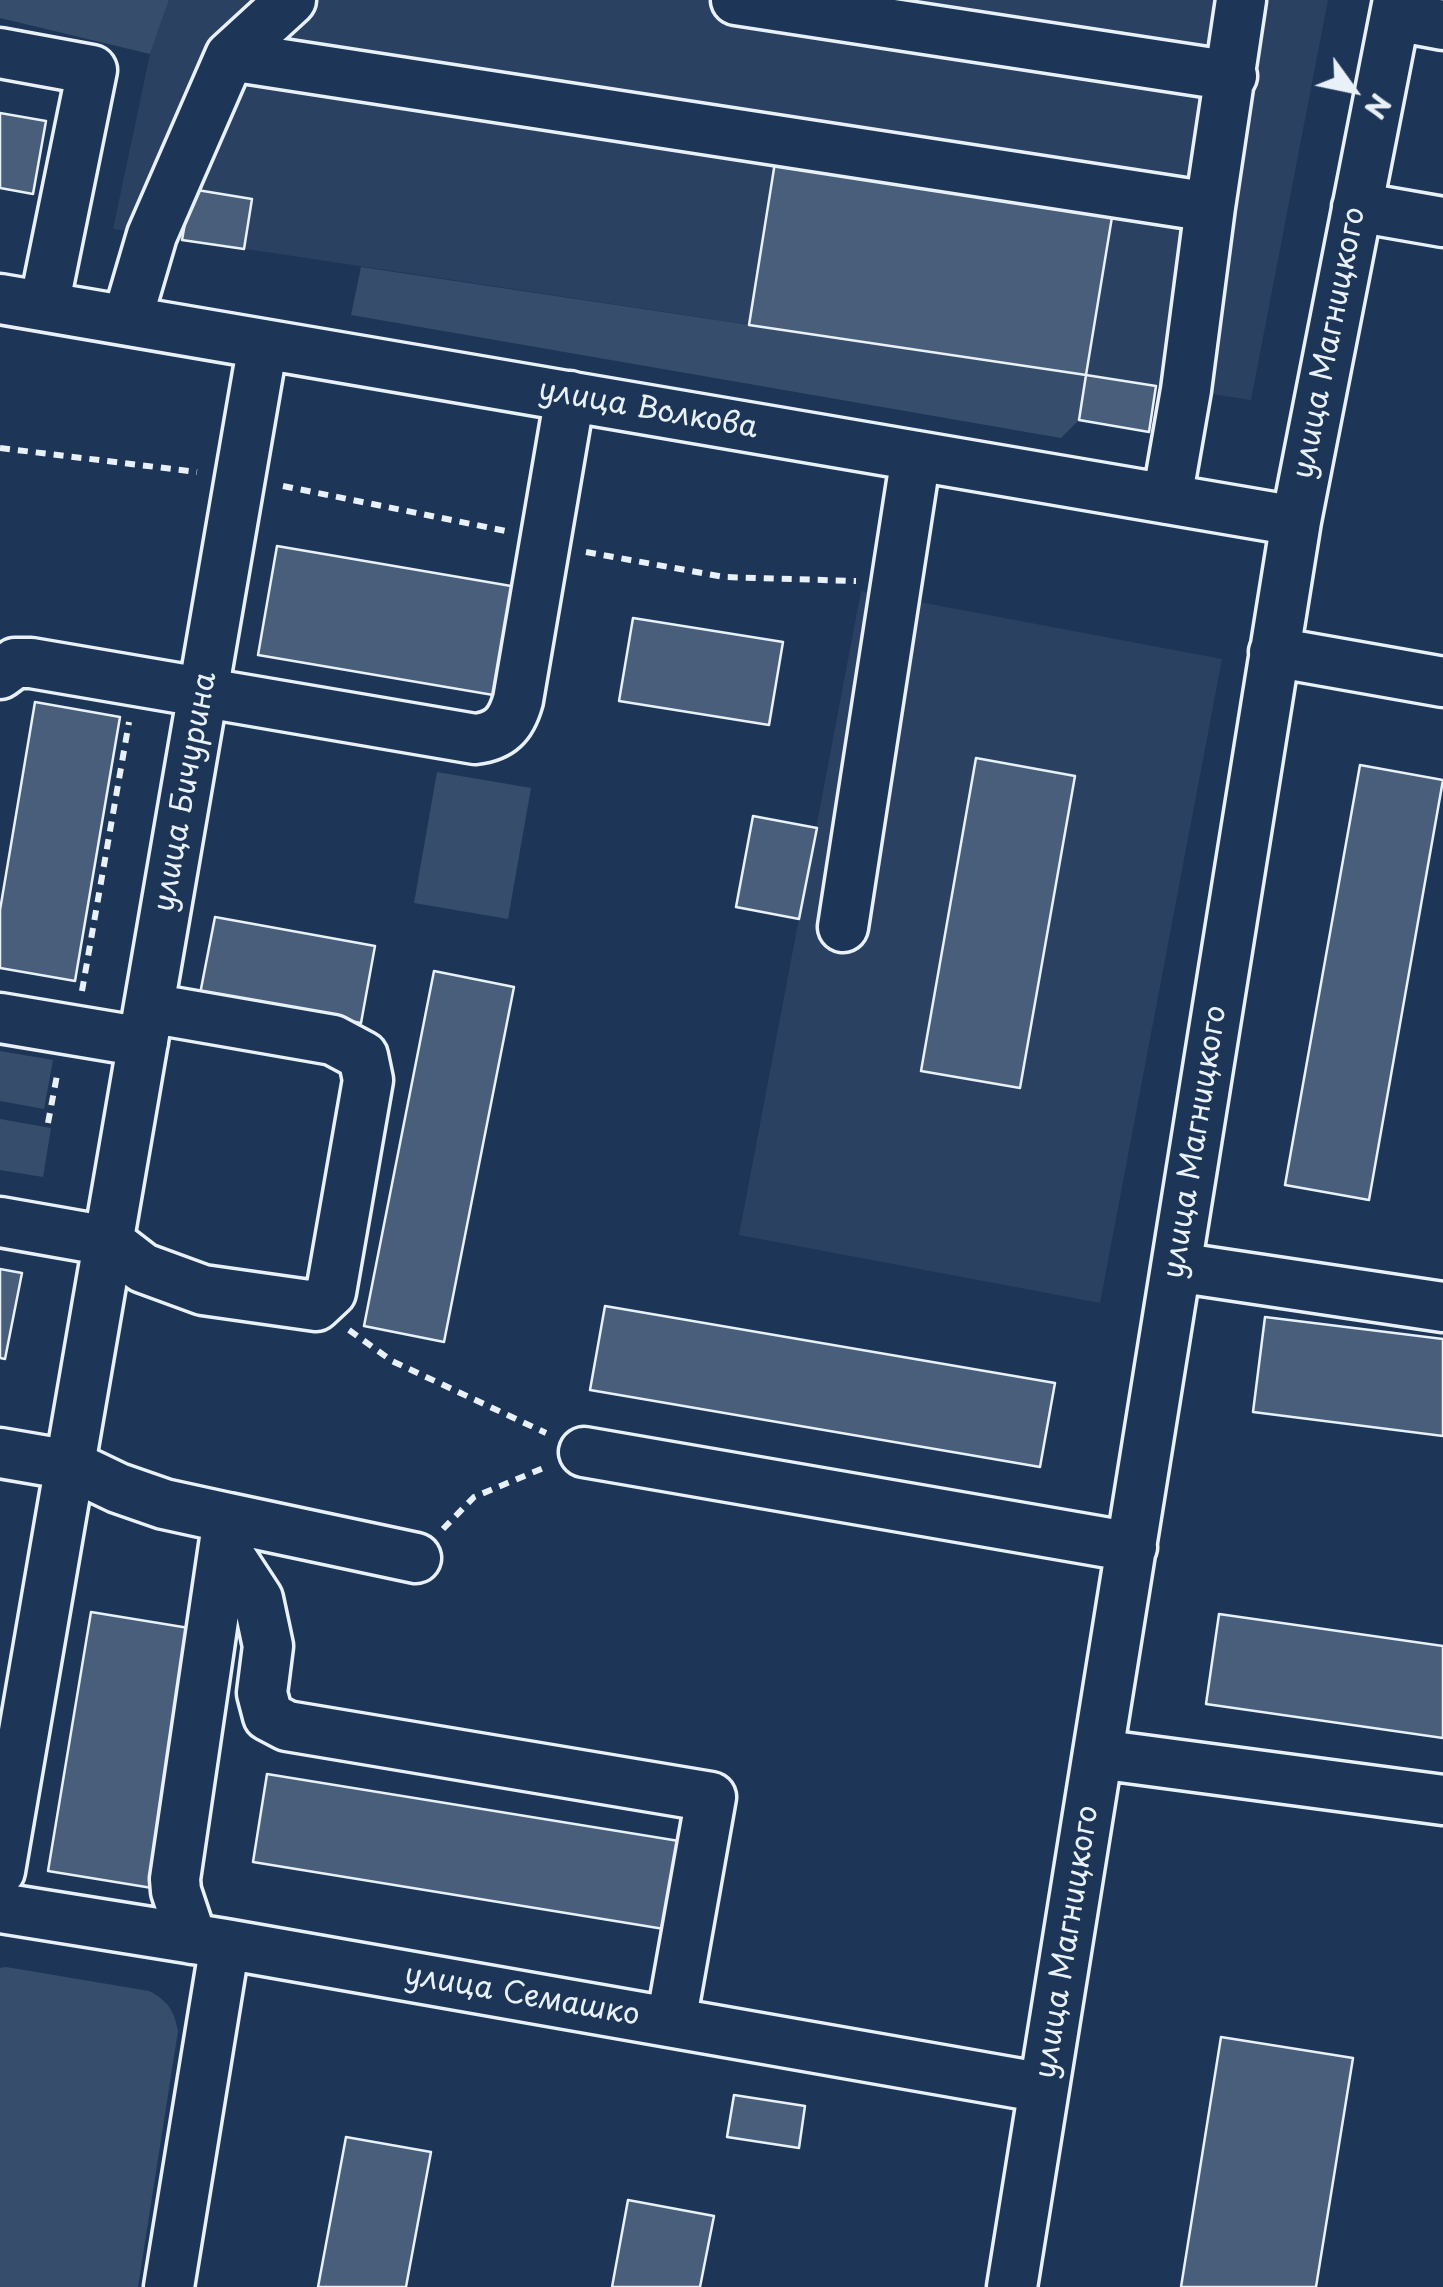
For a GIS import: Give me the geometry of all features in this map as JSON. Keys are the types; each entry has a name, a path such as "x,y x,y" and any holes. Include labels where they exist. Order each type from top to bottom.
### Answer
{"street":[{"path":"128,320 152,235 230,56 292,0"},
{"path":"736,0 1232,76"},
{"path":"1166,499 1186,390 1240,0"},
{"path":"1396,8 1443,25"},
{"name":"улица Магницкого","path":"1012,2287 1296,521 1396,8"},
{"path":"0,53 92,70 22,302"},
{"path":"230,56 1210,207"},
{"path":"1357,207 1443,222"},
{"name":"улица Волкова","path":"22,302 1296,521"},
{"name":"улица Бичурина","path":"0,1871 263,344"},
{"path":"0,674 16,663 31,663 475,739 489,737 506,727 518,700 570,396"},
{"path":"844,927 916,456"},
{"path":"1274,652 1443,682"},
{"path":"0,1018 75,1031 146,1025 333,1040 363,1056 368,1080 331,1292 316,1306 202,1290 143,1268 108,1241 0,1222"},
{"path":"1176,1268 1443,1308"},
{"path":"584,1452 1132,1547"},
{"path":"0,1453 70,1465 226,1532 416,1558"},
{"path":"170,2287 209,1942 176,1892 176,1879 226,1532"},
{"path":"226,1532 258,1599 268,1646 262,1693 268,1716 288,1726 711,1798 670,2022"},
{"path":"1098,1754 1443,1800"},
{"name":"улица Семашко","path":"0,1908 1044,2088"}],"path":[{"path":"0,448 240,478"},
{"path":"75,1031 136,681"},
{"path":"316,1306 392,1361 584,1452"},
{"path":"416,1558 474,1497 584,1452"}],"shaded area":[{"path":"0,0 169,0 150,54 0,18"},
{"path":"169,0 1328,0 1251,400 113,229 150,54"},
{"path":"361,267 1086,375 1079,420 1061,438 351,315"},
{"path":"861,591 1222,659 1100,1303 739,1235"},
{"path":"437,772 531,788 508,919 414,903"},
{"path":"0,1051 53,1060 44,1109 0,1101"},
{"path":"0,1119 51,1128 43,1177 0,1170"},
{"path":"0,1968 149,1991 169,2007 174,2017 178,2031 138,2287 0,2287"}],"building":[{"path":"0,113 46,121 33,194 0,188"},
{"path":"776,156 1113,211 1086,375 749,325"},
{"path":"191,189 252,199 244,249 182,240"},
{"path":"1086,375 1156,386 1149,432 1079,420"},
{"path":"277,546 517,587 499,696 258,655"},
{"path":"633,618 783,642 769,725 619,701"},
{"path":"35,702 120,717 75,981 0,968 0,910"},
{"path":"976,758 1075,776 1020,1088 921,1071"},
{"path":"1360,765 1443,780 1369,1200 1285,1185"},
{"path":"753,816 817,828 799,919 736,907"},
{"path":"215,917 375,946 361,1023 200,994"},
{"path":"434,971 514,987 444,1342 364,1326"},
{"path":"0,1269 22,1273 5,1359 0,1358"},
{"path":"605,1306 1055,1383 1040,1467 590,1390"},
{"path":"1265,1317 1443,1339 1443,1436 1253,1412"},
{"path":"91,1612 195,1629 152,1888 48,1871"},
{"path":"1219,1614 1443,1646 1443,1738 1206,1704"},
{"path":"267,1774 679,1841 664,1929 253,1862"},
{"path":"1221,2037 1353,2058 1316,2287 1181,2287"},
{"path":"734,2095 805,2106 799,2148 727,2137"},
{"path":"346,2137 431,2152 406,2287 318,2287"},
{"path":"628,2200 714,2216 700,2287 612,2287"}]}
